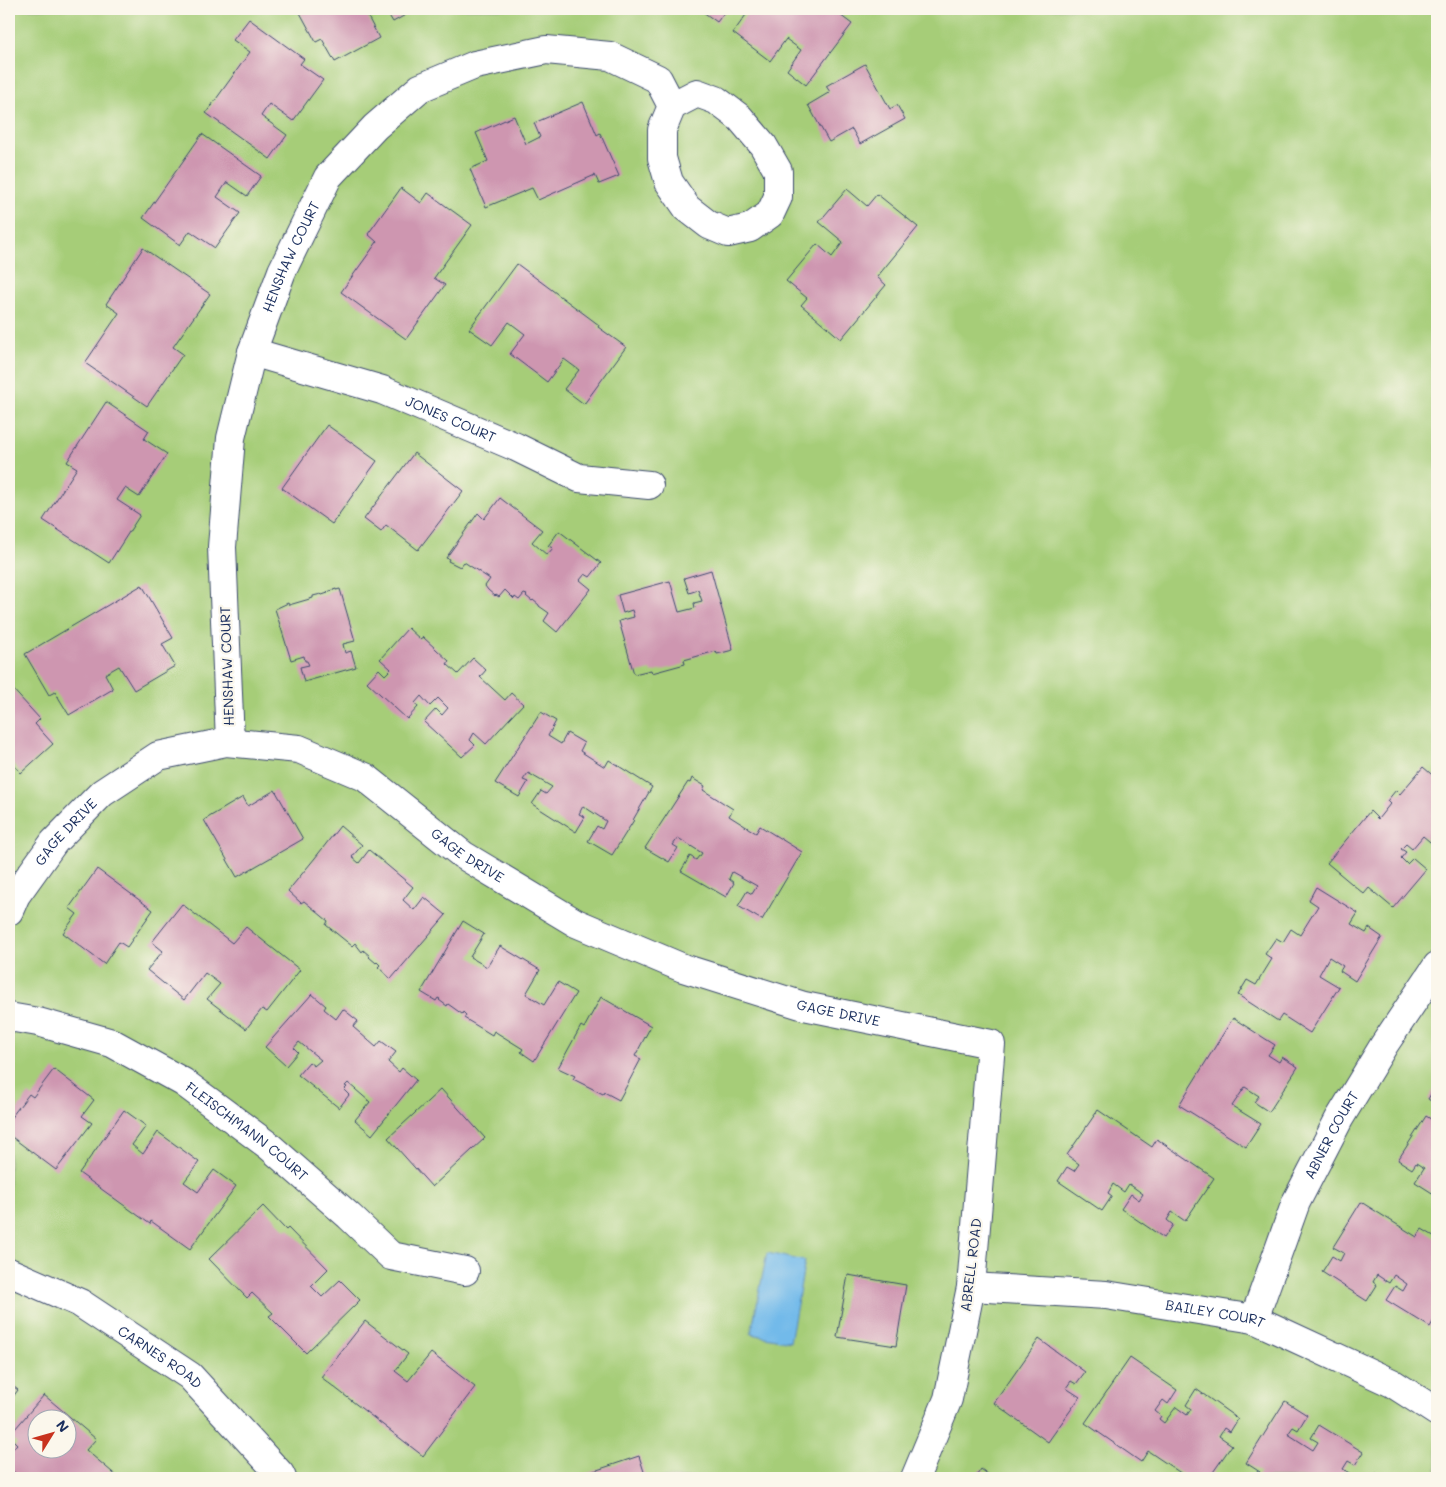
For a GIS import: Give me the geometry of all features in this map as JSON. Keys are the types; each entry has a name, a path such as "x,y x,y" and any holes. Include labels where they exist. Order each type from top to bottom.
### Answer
{"street":[{"name":"HENSHAW COURT","path":"230,742 222,547 232,438 252,352 282,271 328,177 375,127 420,88 475,65 546,50 610,56 658,79 672,106"},
{"path":"697,93 716,100 740,118 763,145 778,171 778,197 770,214 750,228 728,233 709,225 687,208 669,182 662,158 662,130 672,106 697,93"},
{"name":"JONES COURT","path":"252,352 382,390 516,447 579,478 649,485"},
{"name":"GAGE DRIVE","path":"9,910 16,895 54,842 102,793 158,756 226,742 299,749 365,777 463,855 576,923 683,968 804,1006 991,1044"},
{"name":"ABNER COURT","path":"1254,1319 1296,1202 1330,1135 1384,1046 1437,966"},
{"name":"FLEISCHMANN COURT","path":"9,1017 38,1022 112,1043 183,1082 269,1146 349,1216 391,1256 465,1271"},
{"name":"ABRELL ROAD","path":"915,1478 948,1399 971,1287 991,1044"},
{"name":"CARNES ROAD","path":"9,1272 80,1303 190,1376 282,1478"},
{"name":"BAILEY COURT","path":"971,1287 1106,1294 1254,1319 1392,1383 1437,1412"}],"green space":[{"path":"9,9 1437,9 1437,1478 9,1478"}],"water":[{"path":"767,1253 805,1261 790,1342 751,1334"}],"building":[{"path":"298,9 374,9 375,11 367,15 379,38 335,62 322,39 316,42"},
{"path":"385,9 416,9 393,22"},
{"path":"699,9 727,9 717,22"},
{"path":"743,9 832,9 852,24 806,85 787,70 801,50 786,39 770,61 733,33 748,12"},
{"path":"249,19 304,59 300,64 323,80 293,121 269,104 261,116 287,135 270,159 206,113 250,52 233,40"},
{"path":"865,64 890,109 897,105 905,119 860,144 852,129 829,142 808,105 830,92 826,86"},
{"path":"583,102 597,135 600,133 619,176 599,184 595,175 538,200 532,188 486,207 470,169 488,161 476,133 514,116 526,144 540,137 534,123"},
{"path":"202,134 261,176 247,196 227,182 217,197 240,213 215,248 190,231 180,245 143,218"},
{"path":"401,188 421,203 428,193 472,225 434,278 445,285 406,339 341,292 377,242 368,234"},
{"path":"847,189 867,206 877,194 918,227 877,277 886,285 841,339 801,305 807,298 786,281 817,244 832,257 843,242 819,222"},
{"path":"143,248 210,294 173,347 183,354 147,406 85,363 119,313 106,304"},
{"path":"517,264 626,347 584,404 564,389 579,370 564,359 547,382 510,354 525,334 509,322 492,345 469,329"},
{"path":"106,402 149,431 144,439 167,454 139,497 125,488 117,500 140,515 109,563 43,520 77,468 67,462"},
{"path":"327,425 377,461 332,524 282,488"},
{"path":"414,453 463,491 418,550 386,525 381,532 364,519"},
{"path":"500,498 542,530 532,542 547,555 553,548 548,546 559,531 601,563 590,577 585,574 580,580 591,589 557,632 544,621 549,613 527,595 524,594 519,600 515,597 514,599 505,590 499,597 495,596 485,586 490,579 464,562 460,567 446,558 478,513 484,519"},
{"path":"711,570 733,650 717,654 716,651 684,660 685,664 652,673 651,670 634,674 619,621 634,617 632,610 623,613 618,595 670,581 679,612 695,608 694,603 702,601 698,590 689,593 684,578"},
{"path":"142,585 173,638 162,644 175,666 134,690 119,666 105,674 113,689 69,715 55,692 49,695 25,654"},
{"path":"340,589 355,641 343,644 345,653 351,651 356,667 304,682 300,667 309,665 305,661 304,656 291,660 275,609 288,603 289,605 313,598 313,596 322,595"},
{"path":"408,628 421,640 423,637 449,661 447,664 458,674 473,658 486,670 480,677 505,700 511,693 523,704 486,744 474,733 470,740 475,745 462,757 424,722 436,709 442,715 448,708 438,698 430,706 421,696 415,703 418,707 407,719 367,682 379,669 385,675 391,669 380,659"},
{"path":"9,685 40,719 35,724 53,744 21,773 9,760"},
{"path":"541,712 556,721 548,736 561,744 567,733 584,743 580,751 605,767 609,760 652,787 612,855 588,841 597,826 602,829 606,821 583,806 579,814 585,817 576,832 532,804 541,791 546,794 552,787 528,773 523,780 528,782 519,797 495,783"},
{"path":"1423,767 1437,779 1437,858 1431,853 1436,847 1423,836 1412,849 1406,844 1401,849 1406,852 1401,858 1407,864 1413,858 1426,869 1393,908 1369,888 1364,894 1327,863 1370,811 1378,819 1390,804 1387,801 1396,790 1400,794"},
{"path":"692,778 705,786 703,790 733,809 729,816 756,833 760,826 802,852 762,920 738,906 747,891 752,894 757,886 732,872 729,879 734,883 726,897 681,871 690,856 696,860 702,853 678,838 673,845 678,848 669,862 645,848"},
{"path":"275,790 303,839 237,877 204,820 243,797 248,806"},
{"path":"340,826 362,845 352,857 359,863 369,850 413,887 403,900 414,910 424,897 446,915 391,979 378,967 380,965 377,962 363,950 362,952 355,943 352,946 326,925 328,921 304,901 301,903 288,891"},
{"path":"97,869 153,910 127,947 119,942 104,964 63,933 77,914 69,908"},
{"path":"1316,887 1358,913 1351,924 1366,933 1369,928 1382,937 1355,981 1340,971 1343,966 1329,957 1319,975 1339,987 1310,1033 1282,1015 1278,1021 1238,995 1247,980 1256,985 1272,959 1265,954 1276,938 1283,942 1291,929 1300,935 1318,906 1309,900"},
{"path":"182,904 232,943 246,927 300,970 267,1012 262,1009 246,1029 207,999 220,984 205,973 184,1000 147,970 163,951 152,942"},
{"path":"463,921 484,934 470,957 487,967 500,946 540,970 526,994 544,1005 558,982 576,993 534,1061 521,1052 523,1049 494,1031 492,1035 464,1018 466,1015 463,1012 462,1014 448,1004 447,1006 440,999 438,998 436,1001 421,992"},
{"path":"312,994 326,1006 324,1009 336,1019 343,1009 358,1021 353,1027 376,1047 381,1041 396,1052 388,1062 399,1072 402,1068 416,1080 372,1135 355,1120 370,1102 348,1083 344,1090 349,1095 339,1108 298,1075 309,1062 314,1066 321,1060 299,1042 294,1048 298,1052 286,1066 265,1047"},
{"path":"601,997 651,1026 635,1056 641,1059 619,1100 573,1079 575,1076 558,1068 581,1026 584,1028"},
{"path":"1233,1018 1275,1045 1268,1055 1279,1062 1282,1057 1298,1067 1269,1112 1254,1102 1259,1096 1245,1087 1232,1106 1261,1124 1246,1147 1179,1105"},
{"path":"54,1069 94,1100 82,1116 92,1123 56,1170 9,1135 9,1120 29,1094 33,1097"},
{"path":"1437,1084 1437,1105 1428,1099"},
{"path":"441,1089 485,1138 432,1187 388,1138"},
{"path":"124,1110 146,1126 132,1145 143,1154 158,1132 199,1162 184,1182 198,1192 214,1170 236,1186 190,1249 151,1221 150,1224 79,1173"},
{"path":"1098,1110 1152,1147 1157,1139 1214,1178 1185,1221 1172,1212 1167,1220 1173,1225 1164,1238 1121,1209 1131,1194 1139,1200 1143,1194 1129,1184 1124,1192 1113,1184 1108,1193 1112,1196 1102,1211 1058,1181 1067,1167 1074,1171 1079,1164 1067,1155"},
{"path":"1426,1116 1437,1123 1435,1131 1437,1132 1437,1196 1415,1182 1424,1168 1416,1163 1412,1169 1398,1160"},
{"path":"1361,1202 1417,1237 1422,1229 1437,1238 1437,1302 1432,1311 1437,1315 1430,1327 1386,1300 1395,1286 1403,1291 1407,1284 1394,1275 1389,1283 1377,1275 1373,1282 1377,1285 1367,1301 1322,1272 1332,1256 1340,1261 1344,1253 1333,1247"},
{"path":"263,1206 286,1230 288,1228 328,1269 311,1286 322,1297 340,1280 360,1300 306,1353 269,1316 273,1313 252,1293 247,1298 209,1259"},
{"path":"848,1275 906,1285 896,1346 837,1337"},
{"path":"365,1321 408,1354 395,1371 408,1381 431,1353 475,1387 423,1456 321,1377"},
{"path":"1039,1339 1085,1372 1076,1384 1071,1381 1066,1388 1080,1397 1048,1442 994,1403"},
{"path":"1130,1358 1177,1390 1168,1404 1163,1400 1155,1411 1161,1416 1159,1419 1164,1423 1176,1407 1187,1415 1191,1409 1186,1405 1196,1389 1238,1419 1230,1432 1224,1428 1219,1436 1232,1445 1209,1478 1188,1478 1148,1451 1141,1462 1085,1423"},
{"path":"9,1383 18,1390 9,1402"},
{"path":"44,1395 62,1410 31,1410"},
{"path":"1285,1401 1307,1415 1298,1430 1293,1427 1288,1434 1313,1450 1318,1442 1311,1438 1319,1425 1363,1452 1355,1465 1348,1461 1343,1469 1357,1478 1256,1477 1260,1472 1246,1463"},
{"path":"28,1414 28,1460 78,1460 78,1424 96,1439 86,1450 119,1478 21,1478 9,1468 9,1453 17,1444 9,1436"},
{"path":"639,1456 646,1478 573,1478"},
{"path":"981,1469 993,1478 975,1478"},
{"path":"1376,1473 1385,1478 1372,1478"}]}
